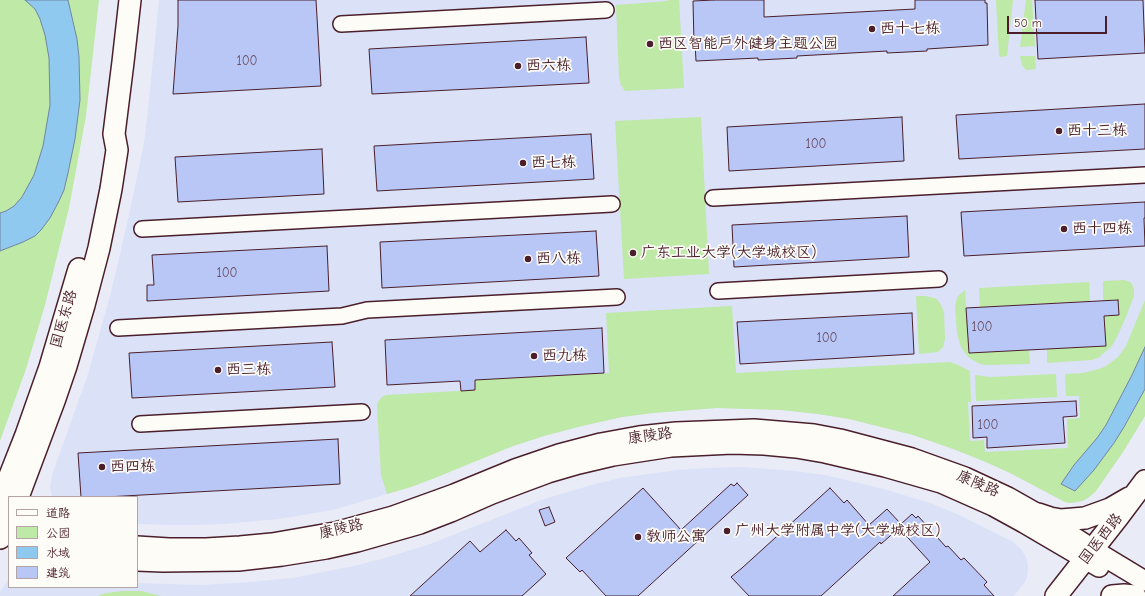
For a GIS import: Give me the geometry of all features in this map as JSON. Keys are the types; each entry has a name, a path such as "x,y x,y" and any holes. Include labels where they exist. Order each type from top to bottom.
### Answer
{"main road":[{"name":"国医东路","path":"18,496 54,401 84,305 98,248 111,189 117,150 114,134 130,0"},
{"name":"国医东路","path":"0,501 26,435 50,367 80,265 104,146 114,134"},
{"path":"1038,514 1061,520 1084,518 1110,509 1142,493"},
{"name":"国医西路","path":"1074,596 1095,558 1142,493"},
{"name":"国医西路","path":"1056,596 1095,558"},
{"path":"1112,596 1135,596"}],"street":[{"path":"341,24 606,10"},
{"path":"713,198 1145,175"},
{"path":"142,229 612,204"},
{"path":"718,291 939,279"},
{"path":"118,328 342,316 367,310 617,297"},
{"path":"140,424 362,412"},
{"name":"康陵路","path":"138,546 169,548 233,546 276,542 334,532 408,511 515,469 559,454 602,443 639,436 676,432 721,429 754,429 808,433 840,439 888,451 971,480 1008,497 1038,514 1143,596"},
{"name":"康陵路","path":"138,561 238,561 326,549 357,542 420,524 521,483 548,473 580,464 613,456 670,447 732,444 796,448 824,453 941,483 993,506 1024,523 1145,581"}],"shaded area":[{"name":"广东工业大学(大学城校区)","path":"159,0 1145,0 1145,416 1123,452 1096,491 1085,500 1074,503 1065,502 988,463 913,435 849,419 818,414 781,410 717,408 622,417 544,436 513,446 411,487 333,510 279,519 224,524 138,524 138,496 52,496 50,487 52,475 87,377 111,292 144,143"},
{"name":"广州大学附属中学(大学城校区)","path":"741,467 825,475 884,489 933,504 959,515 1013,542 1021,549 1026,557 1028,566 1027,577 1014,596 0,596 0,592 8,580 8,588 138,588 138,583 201,585 292,578 354,566 385,558 430,544 544,499 595,484 620,478 677,470"}],"green space":[{"path":"0,0 99,0 86,116 69,208 45,305 26,369 0,441"},
{"name":"西区智能户外健身主题公园","path":"679,0 684,88 625,91 619,78 616,5"},
{"path":"996,0 1013,0 1007,56 1000,57 999,56"},
{"path":"1026,0 1032,0 1035,46 1020,47"},
{"path":"1020,56 1035,56 1036,69 1026,70 1022,65"},
{"path":"701,117 709,274 624,279 615,121"},
{"path":"1124,280 1132,284 1134,296 1126,317 1111,347 1098,358 1091,360 1047,363 1047,349 1106,346 1104,316 1119,315 1118,300 1103,301 1103,281"},
{"path":"1089,282 1090,301 980,307 979,288"},
{"path":"965,290 969,353 1029,350 1030,364 987,365 980,364 968,357 961,347 957,334 955,306 958,296"},
{"path":"916,296 925,296 937,299 944,312 945,339 943,347 938,352 919,354"},
{"path":"1145,300 1145,347 1141,357 1106,425 1061,484 1075,491 1094,470 1114,443 1145,389 1145,416 1123,452 1096,491 1082,501 1070,503 1065,502 988,463 913,435 849,419 781,410 717,408 622,417 544,436 513,446 435,478 387,494 381,475 377,406 382,397 386,395 475,390 475,380 609,373 606,313 732,306 736,373 950,362 970,371 971,402 968,402 970,441 984,440 985,452 1068,448 1067,419 1080,418 1079,396 1066,396 1065,374 1083,373 1099,369 1106,366 1118,357 1126,346"},
{"path":"1056,374 1057,397 976,401 975,375 990,377"},
{"path":"141,591 161,596 97,596 106,593"}],"water":[{"path":"25,0 68,0 77,39 80,100 75,139 68,173 64,190 58,203 50,218 35,236 0,251 0,213 14,206 22,197 34,175 43,146 50,105 49,58 45,35 35,9"},
{"path":"1145,347 1145,389 1124,427 1094,470 1075,491 1061,484 1106,425"}],"building":[{"path":"178,0 316,0 321,86 173,94 178,26"},
{"name":"西十七栋","path":"764,0 764,17 915,9 915,0 985,0 985,3 987,3 988,45 927,49 927,51 887,53 887,51 797,56 797,58 696,61 693,1"},
{"path":"1035,0 1143,0 1145,53 1038,59"},
{"name":"西六栋","path":"586,37 589,83 372,94 369,49"},
{"name":"西十三栋","path":"1145,104 1145,149 959,159 956,115"},
{"path":"902,117 904,161 729,171 727,127"},
{"name":"西七栋","path":"591,134 594,179 377,191 374,146"},
{"path":"322,149 324,194 178,202 175,157"},
{"name":"西十四栋","path":"1145,202 1145,246 964,256 961,212"},
{"path":"907,216 909,257 734,267 732,225"},
{"name":"西八栋","path":"596,231 599,276 382,288 380,242"},
{"path":"327,246 329,291 147,301 147,285 154,285 152,255"},
{"path":"1118,300 1119,315 1104,316 1106,346 969,353 966,308"},
{"path":"912,313 914,354 740,364 737,322"},
{"name":"西九栋","path":"602,328 604,373 475,380 475,390 461,391 460,381 387,385 385,340"},
{"name":"西三栋","path":"332,342 335,387 132,398 129,353"},
{"path":"1076,401 1077,416 1063,417 1065,443 987,448 987,437 973,438 972,406"},
{"name":"西四栋","path":"338,439 340,484 124,496 81,496 78,453"},
{"name":"教师公寓","path":"737,483 748,495 638,596 606,596 582,570 580,572 566,558 643,488 681,530 731,484 734,486"},
{"path":"830,488 844,503 847,500 869,525 887,509 901,524 912,514 916,518 918,516 946,547 948,546 961,560 964,558 987,582 984,585 994,596 893,596 930,562 899,528 881,544 880,542 821,596 749,596 731,577"},
{"path":"549,507 555,522 545,526 539,510"},
{"path":"506,530 516,541 519,538 532,553 529,555 546,574 522,596 410,596 470,541 480,552"}],"place":[{"name":"西十七栋","path":"872,29"},
{"name":"西区智能户外健身主题公园","path":"650,44"},
{"name":"西六栋","path":"518,66"},
{"name":"西十三栋","path":"1059,131"},
{"name":"西七栋","path":"523,163"},
{"name":"西十四栋","path":"1064,229"},
{"name":"广东工业大学(大学城校区)","path":"633,253"},
{"name":"西八栋","path":"528,259"},
{"name":"西九栋","path":"534,356"},
{"name":"西三栋","path":"218,370"},
{"name":"西四栋","path":"102,467"},
{"name":"广州大学附属中学(大学城校区)","path":"727,531"},
{"name":"教师公寓","path":"638,537"}]}
